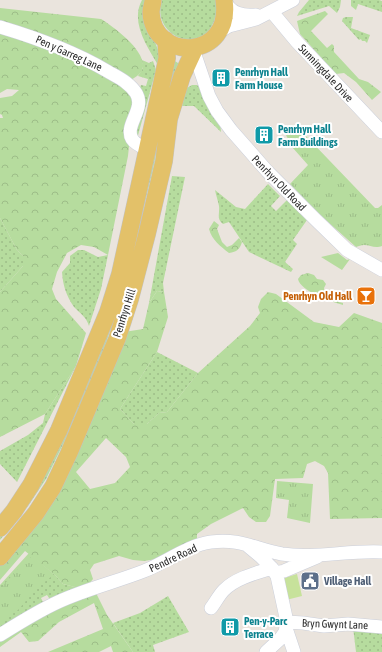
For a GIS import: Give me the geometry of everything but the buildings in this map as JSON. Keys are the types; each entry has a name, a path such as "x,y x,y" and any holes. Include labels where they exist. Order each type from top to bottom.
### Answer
{"main road":[{"path":"153,0 151,12 154,24 160,34 166,40 175,45 194,50 213,39 219,32 224,21 226,11 224,0"},
{"name":"Penrhyn Hill","path":"0,528 14,511 31,485 59,430 108,312 120,274 167,58 166,40"},
{"name":"Penrhyn Hill","path":"0,557 36,513 53,487 117,339 130,299 147,234 164,161 169,119 182,76 194,50"}],"street":[{"path":"224,0 231,10 241,15 248,16 269,13"},
{"path":"219,32 229,26 247,22 269,13 293,0"},
{"name":"Sunningdale Drive","path":"269,13 382,132"},
{"name":"Pen y Garreg Lane","path":"0,27 29,35 84,58 127,82 137,94 138,102 137,110 130,127 130,135 135,143 147,149"},
{"name":"Penrhyn Old Road","path":"194,50 209,96 217,111 231,130 267,171 347,250 382,270"},
{"path":"182,76 191,73 202,74"},
{"name":"Pendre Road","path":"0,635 58,602 101,585 145,571 190,548 210,542 234,541 282,554 382,552"},
{"name":"Bryn Gwynt Lane","path":"244,543 260,556 277,576 286,625 278,641 266,652"},
{"path":"211,608 223,591 230,585 241,580 273,571 284,571 325,554"},
{"name":"Bryn Gwynt Lane","path":"286,625 324,626 348,624 382,627"},
{"path":"286,625 294,652"}],"green space":[{"path":"142,0 146,0 153,37 160,55 158,65 141,34 138,17"},
{"path":"162,0 216,0 216,16 208,32 199,38 189,40 179,38 170,32 163,24 160,13"},
{"path":"309,0 341,0 337,13 329,6 297,16"},
{"path":"351,0 382,1 382,12 358,4 356,10 351,6"},
{"path":"0,8 101,19 121,33 134,46 142,60 143,67 138,75 131,80 0,24"},
{"path":"325,11 328,14 311,31 327,48 332,44 334,46 334,52 359,79 368,82 381,92 372,100 356,82 344,73 336,74 300,34 297,21"},
{"path":"353,17 351,28 370,35 367,43 361,39 359,40 342,21 343,18"},
{"path":"0,31 55,50 122,83 134,98 128,156 108,255 94,247 81,245 67,253 57,272 52,289 56,299 86,333 76,366 45,414 0,437 0,292 23,266 23,256 17,250 0,218 0,118 3,118 0,114 0,98 12,96 19,90 7,89 0,93"},
{"path":"142,60 149,63 153,61 156,70 137,139 135,112 137,98 141,85 146,86 148,79 138,76 143,68"},
{"path":"175,61 178,63 178,67 164,113 153,169 130,264 106,343 70,430 46,479 28,506 0,540 0,536 74,413 161,116"},
{"path":"192,85 197,85 201,89 220,122 221,132 194,106 182,106 187,88"},
{"path":"294,125 305,135 375,208 382,205 382,246 375,247 361,245 356,247 318,213 290,184 308,165 292,147 283,129"},
{"path":"172,176 185,177 163,283 164,292 157,291 149,303"},
{"path":"268,184 280,196 271,206 276,211 288,199 307,220 293,240 297,244 285,262 293,269 291,272 249,252 229,222 223,224 219,218 219,206 215,190 236,207 245,209"},
{"path":"0,218 17,250 23,256 23,266 0,292"},
{"path":"214,221 219,225 217,229 222,242 227,247 232,245 239,238 242,242 238,250 229,253 214,240 209,229"},
{"path":"78,250 84,250 98,257 108,255 101,289 89,326 85,318 74,307 69,298 65,290 62,277 62,272 70,263 70,256"},
{"path":"338,253 347,260 350,259 342,270 321,257"},
{"path":"308,273 314,275 317,279 323,280 326,284 324,288 325,293 343,303 343,305 310,292 304,288 298,279 301,275"},
{"path":"157,291 164,292 168,317 157,352 120,409 134,424 147,424 159,413 167,412 198,373 250,326 260,313 258,307 261,299 268,292 276,294 314,322 339,327 354,313 382,323 382,518 330,519 328,473 324,466 315,461 307,464 303,478 275,479 270,516 266,522 256,522 249,517 243,508 211,524 197,534 197,540 163,558 144,561 119,556 94,564 90,570 93,579 88,585 79,588 63,584 56,576 25,551 0,580 0,564 52,499 124,332 143,329 149,303","holes":["106,438 126,457 130,467 115,483 90,489 76,472"]},
{"path":"157,352 198,373 167,412 159,413 147,424 134,424 120,409"},
{"path":"76,366 17,482 0,464 0,451 28,435 43,423 45,414"},
{"path":"277,481 313,484 310,523 287,518 289,500 276,498"},
{"path":"29,553 63,584 79,588 51,601 47,595 41,598 44,604 0,629 0,585"},
{"path":"29,556 52,576 37,588 18,610 0,621 0,589"},
{"path":"297,574 302,596 286,600 281,579"},
{"path":"95,591 107,615 133,652 113,652 111,646 99,652 48,652 103,629 94,603 59,622 38,641 29,642 21,632 0,647 0,641 66,604"},
{"path":"168,596 189,632 153,645 155,652 133,652 113,623 140,613"},
{"path":"353,627 382,630 382,652 356,652"}],"place":[{"name":"Penrhyn Hall Farm House","path":"221,78"},
{"name":"Penrhyn Hall Farm Buildings","path":"264,135"},
{"name":"Penrhyn Old Hall","path":"366,296"},
{"name":"Village Hall","path":"310,581"},
{"name":"Pen-y-Parc Terrace","path":"230,627"}]}
